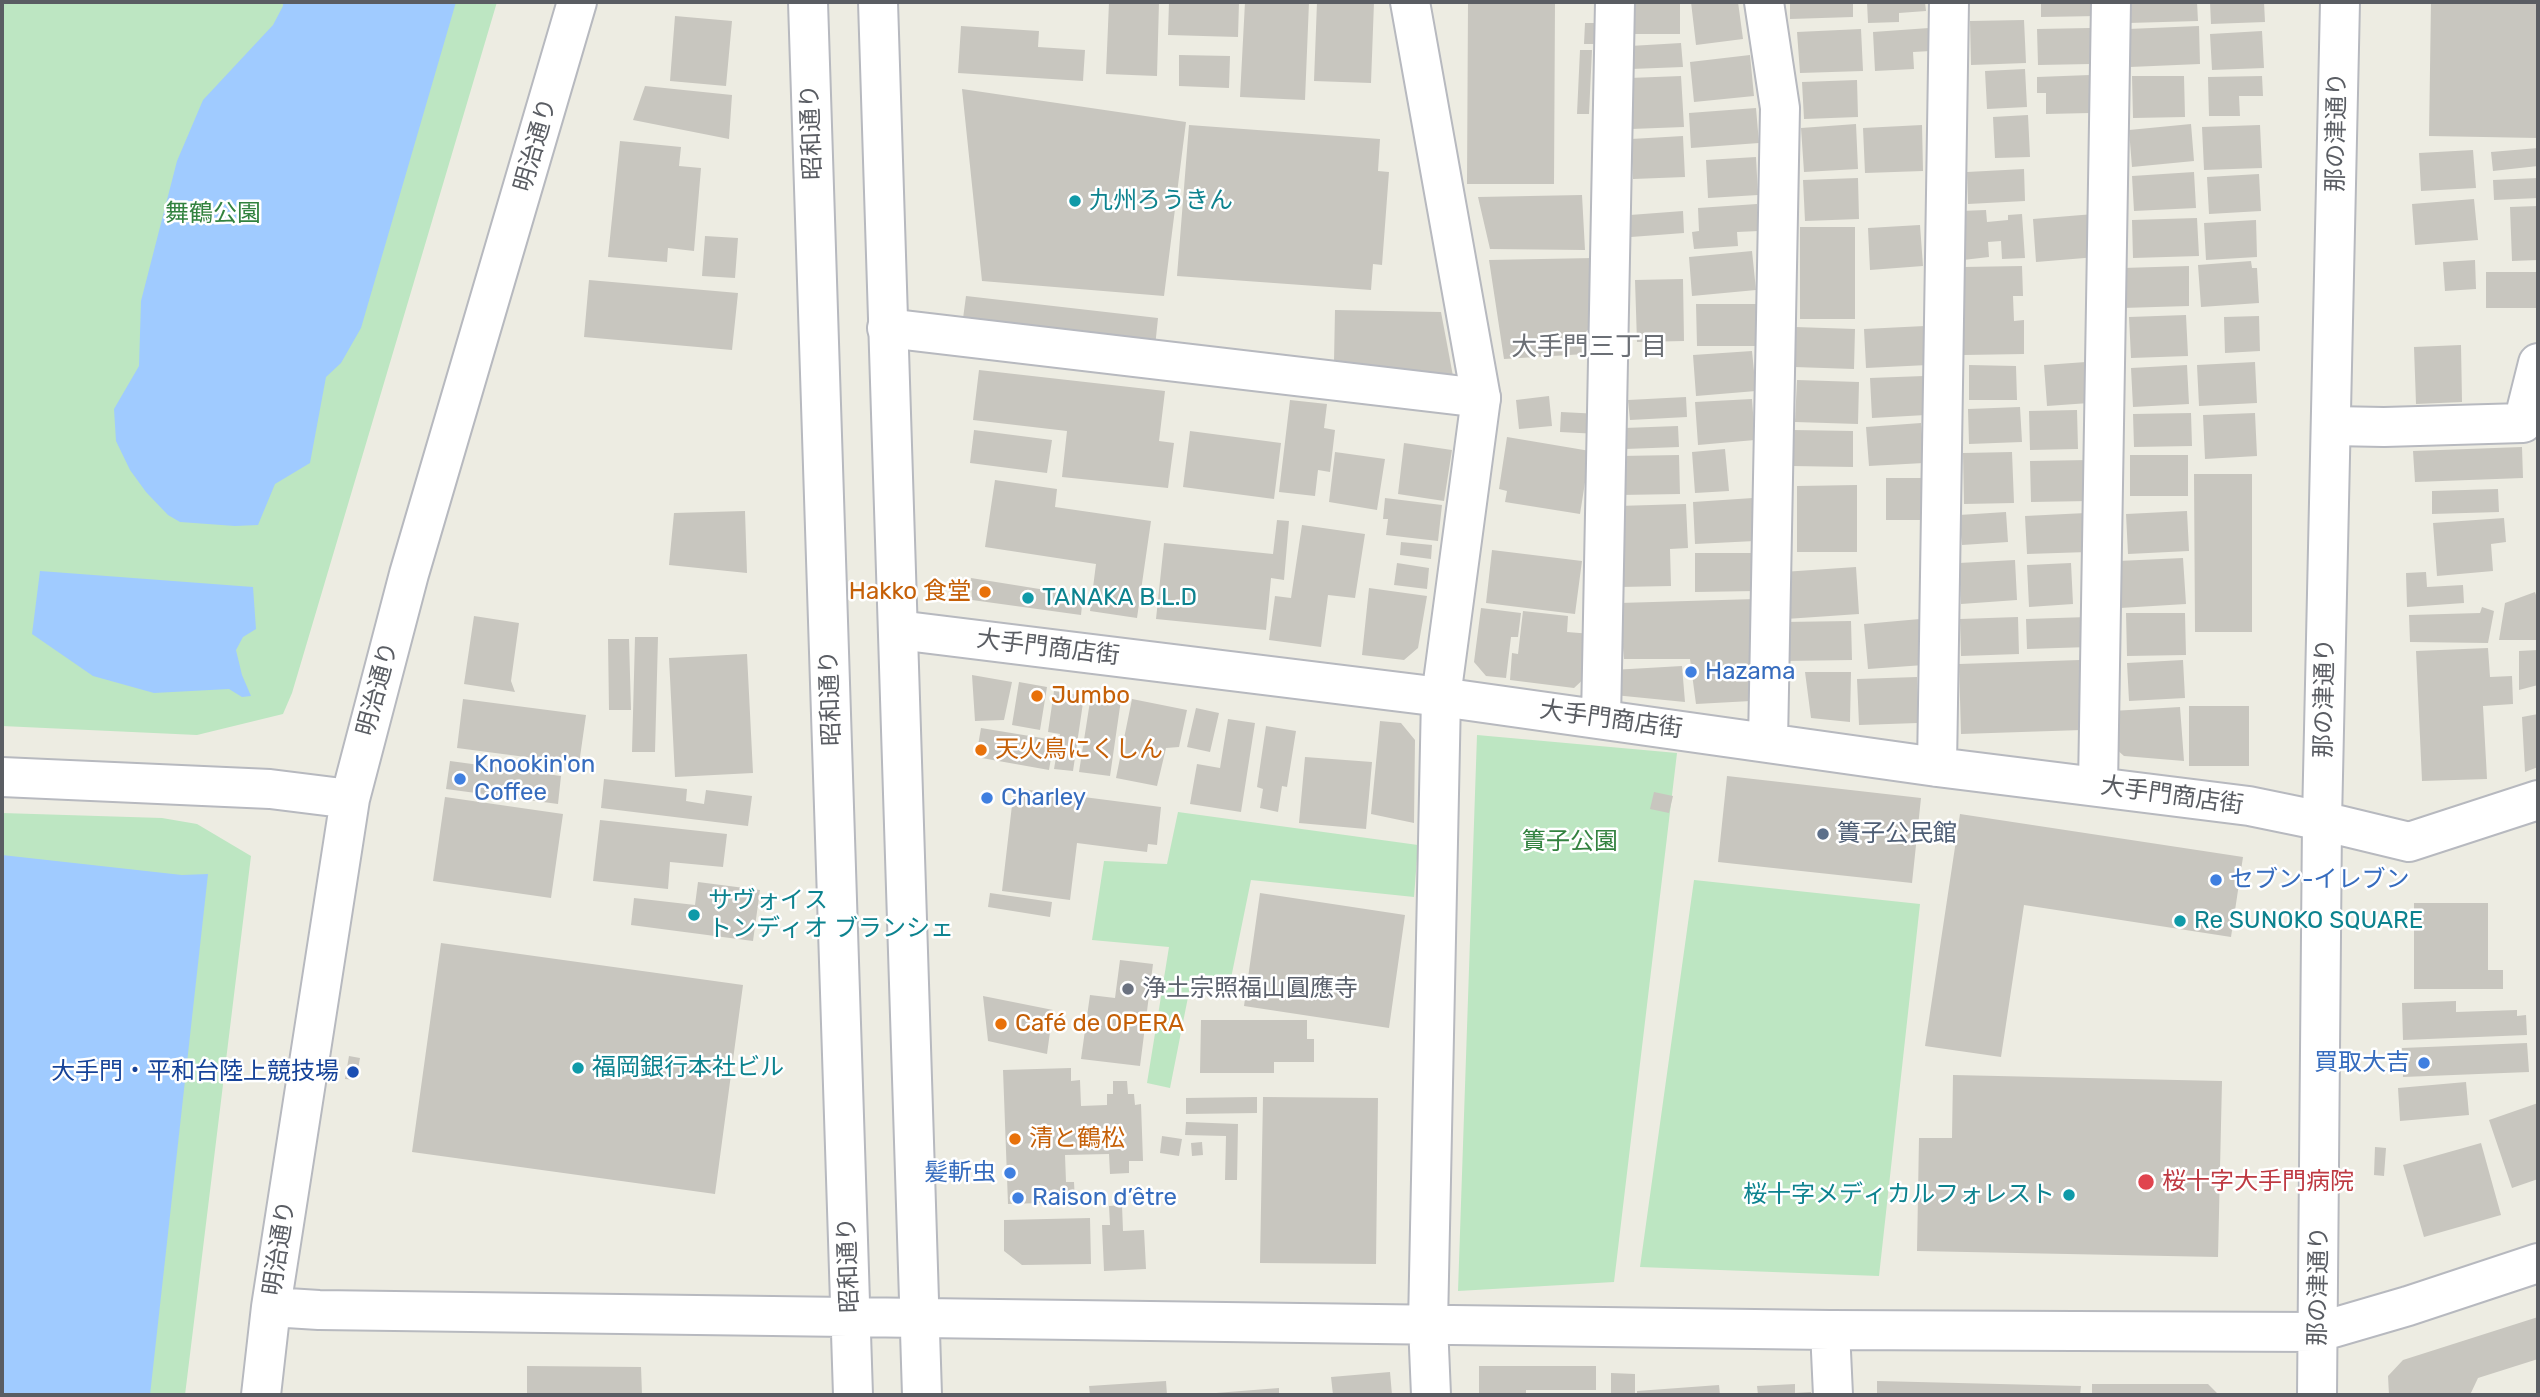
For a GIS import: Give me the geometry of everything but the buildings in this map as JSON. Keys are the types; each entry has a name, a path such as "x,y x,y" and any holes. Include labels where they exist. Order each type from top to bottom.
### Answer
{"street":[{"name":"明治通り","path":"261,1395 271,1307 350,799 409,574 577,2"},
{"name":"昭和通り","path":"808,2 853,1395"},
{"path":"878,2 922,1395"},
{"path":"1410,2 1481,398 1441,697 1428,1324 1431,1395"},
{"path":"1601,719 1615,2"},
{"path":"1764,2 1780,108 1768,742"},
{"path":"1937,767 1949,2"},
{"path":"2098,786 2111,2"},
{"name":"那の津通り","path":"2318,1395 2322,821 2340,2"},
{"path":"887,328 1481,398"},
{"path":"2331,426 2523,423 2538,363"},
{"name":"大手門商店街","path":"898,630 1441,697 1937,767 2249,806 2409,842 2538,800"},
{"path":"2,777 270,789 350,799"},
{"path":"271,1307 319,1311 1830,1330 2319,1332 2538,1263"},
{"path":"1830,1330 1833,1395"}],"green space":[{"name":"舞鶴公園","path":"2,2 497,2 292,693 283,714 197,735 2,726"},
{"name":"簀子公園","path":"1477,735 1677,753 1614,1282 1458,1291"},
{"path":"1178,812 1418,845 1414,897 1251,880 1229,988 1191,982 1170,1088 1147,1083 1169,947 1092,940 1104,861 1167,864"},
{"path":"2,813 162,818 197,824 251,856 185,1395 2,1395"},
{"path":"1694,880 1920,904 1879,1276 1640,1267"}],"water":[{"path":"283,2 456,2 361,328 341,363 326,377 310,463 275,484 258,525 180,522 168,515 130,470 116,441 114,409 139,366 141,301 177,161 203,100 273,25"},
{"path":"40,571 253,587 256,629 243,637 236,650 251,696 242,697 229,689 154,693 93,676 32,634"},
{"path":"2,855 182,875 208,874 150,1395 2,1395"}],"place":[{"name":"九州ろうきん","path":"1075,201"},
{"name":"Hakko 食堂","path":"985,592"},
{"name":"TANAKA B.L.D","path":"1028,598"},
{"name":"Hazama","path":"1691,672"},
{"name":"Jumbo","path":"1037,696"},
{"name":"天火鳥にくしん","path":"981,750"},
{"name":"Knookin'on Coffee","path":"460,779"},
{"name":"Charley","path":"987,798"},
{"name":"簀子公民館","path":"1823,834"},
{"name":"セブン-イレブン","path":"2216,880"},
{"name":"サヴォイス トンディオ ブランシェ","path":"694,915"},
{"name":"Re SUNOKO SQUARE","path":"2180,921"},
{"name":"浄土宗照福山圓應寺","path":"1128,989"},
{"name":"Café de OPERA","path":"1001,1024"},
{"name":"買取大吉","path":"2424,1063"},
{"name":"福岡銀行本社ビル","path":"578,1068"},
{"name":"大手門・平和台陸上競技場","path":"353,1072"},
{"name":"清と鶴松","path":"1015,1139"},
{"name":"髪斬虫","path":"1010,1173"},
{"name":"桜十字大手門病院","path":"2146,1182"},
{"name":"桜十字メディカルフォレスト","path":"2069,1195"},
{"name":"Raison d’être","path":"1018,1198"}],"district":[{"name":"大手門三丁目","path":"1589,347"}]}
